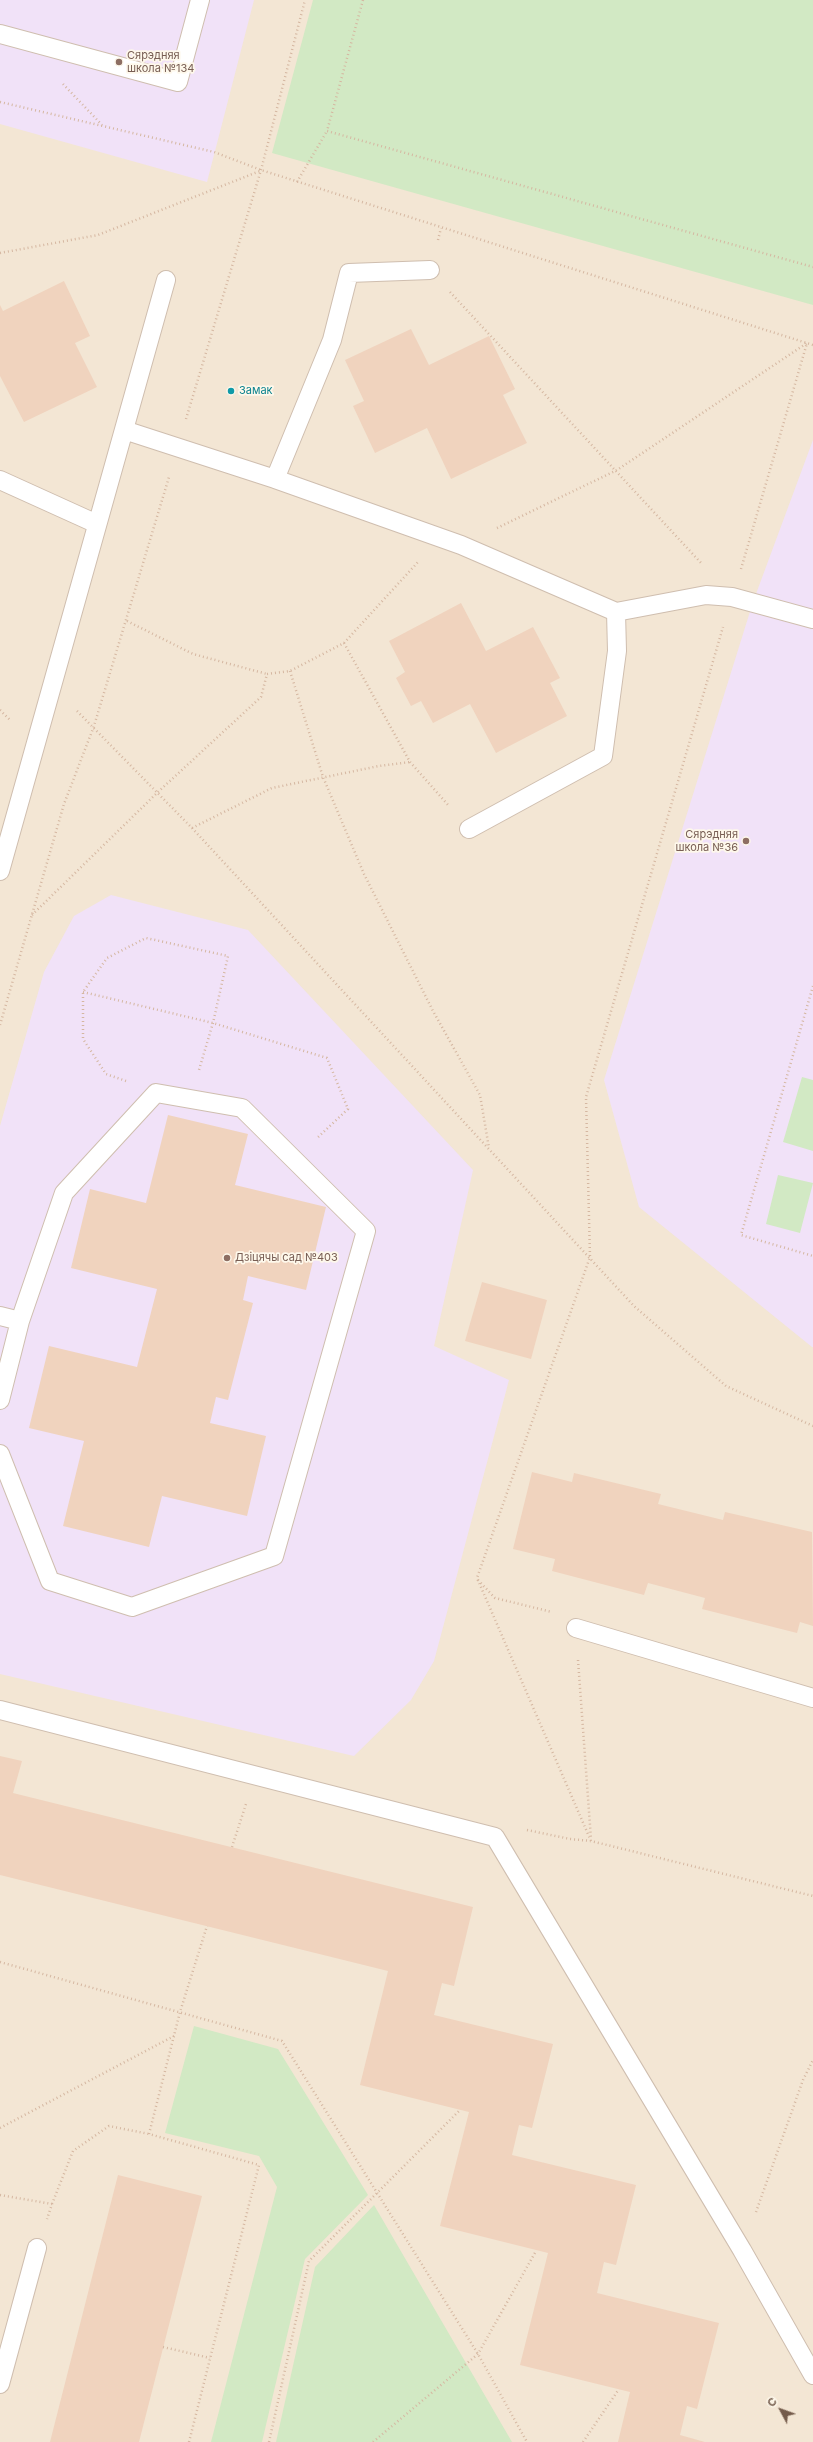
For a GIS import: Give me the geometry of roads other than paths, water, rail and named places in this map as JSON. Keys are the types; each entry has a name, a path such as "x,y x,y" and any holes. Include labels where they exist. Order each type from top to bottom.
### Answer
{"lane":[{"path":"0,34 178,82 200,0"},
{"path":"275,479 332,340 348,273 430,270"},
{"path":"0,871 166,280"},
{"path":"124,430 275,479 461,545 616,612 706,595 732,598 813,619"},
{"path":"0,480 97,524"},
{"path":"470,829 603,756 617,651 616,612"},
{"path":"0,1400 20,1321 64,1193 156,1093 242,1108 366,1231 274,1556 132,1607 50,1581 0,1454"},
{"path":"0,1316 20,1321"},
{"path":"576,1628 813,1698"},
{"path":"0,1710 495,1837 742,2250 813,2375"},
{"path":"0,2384 37,2248"}],"place":[{"name":"Сярэдняя школа №134","path":"119,62"},
{"name":"Замак","path":"231,391"},
{"name":"Сярэдняя школа №36","path":"746,841"},
{"name":"Дзіцячы сад №403","path":"227,1258"}]}
